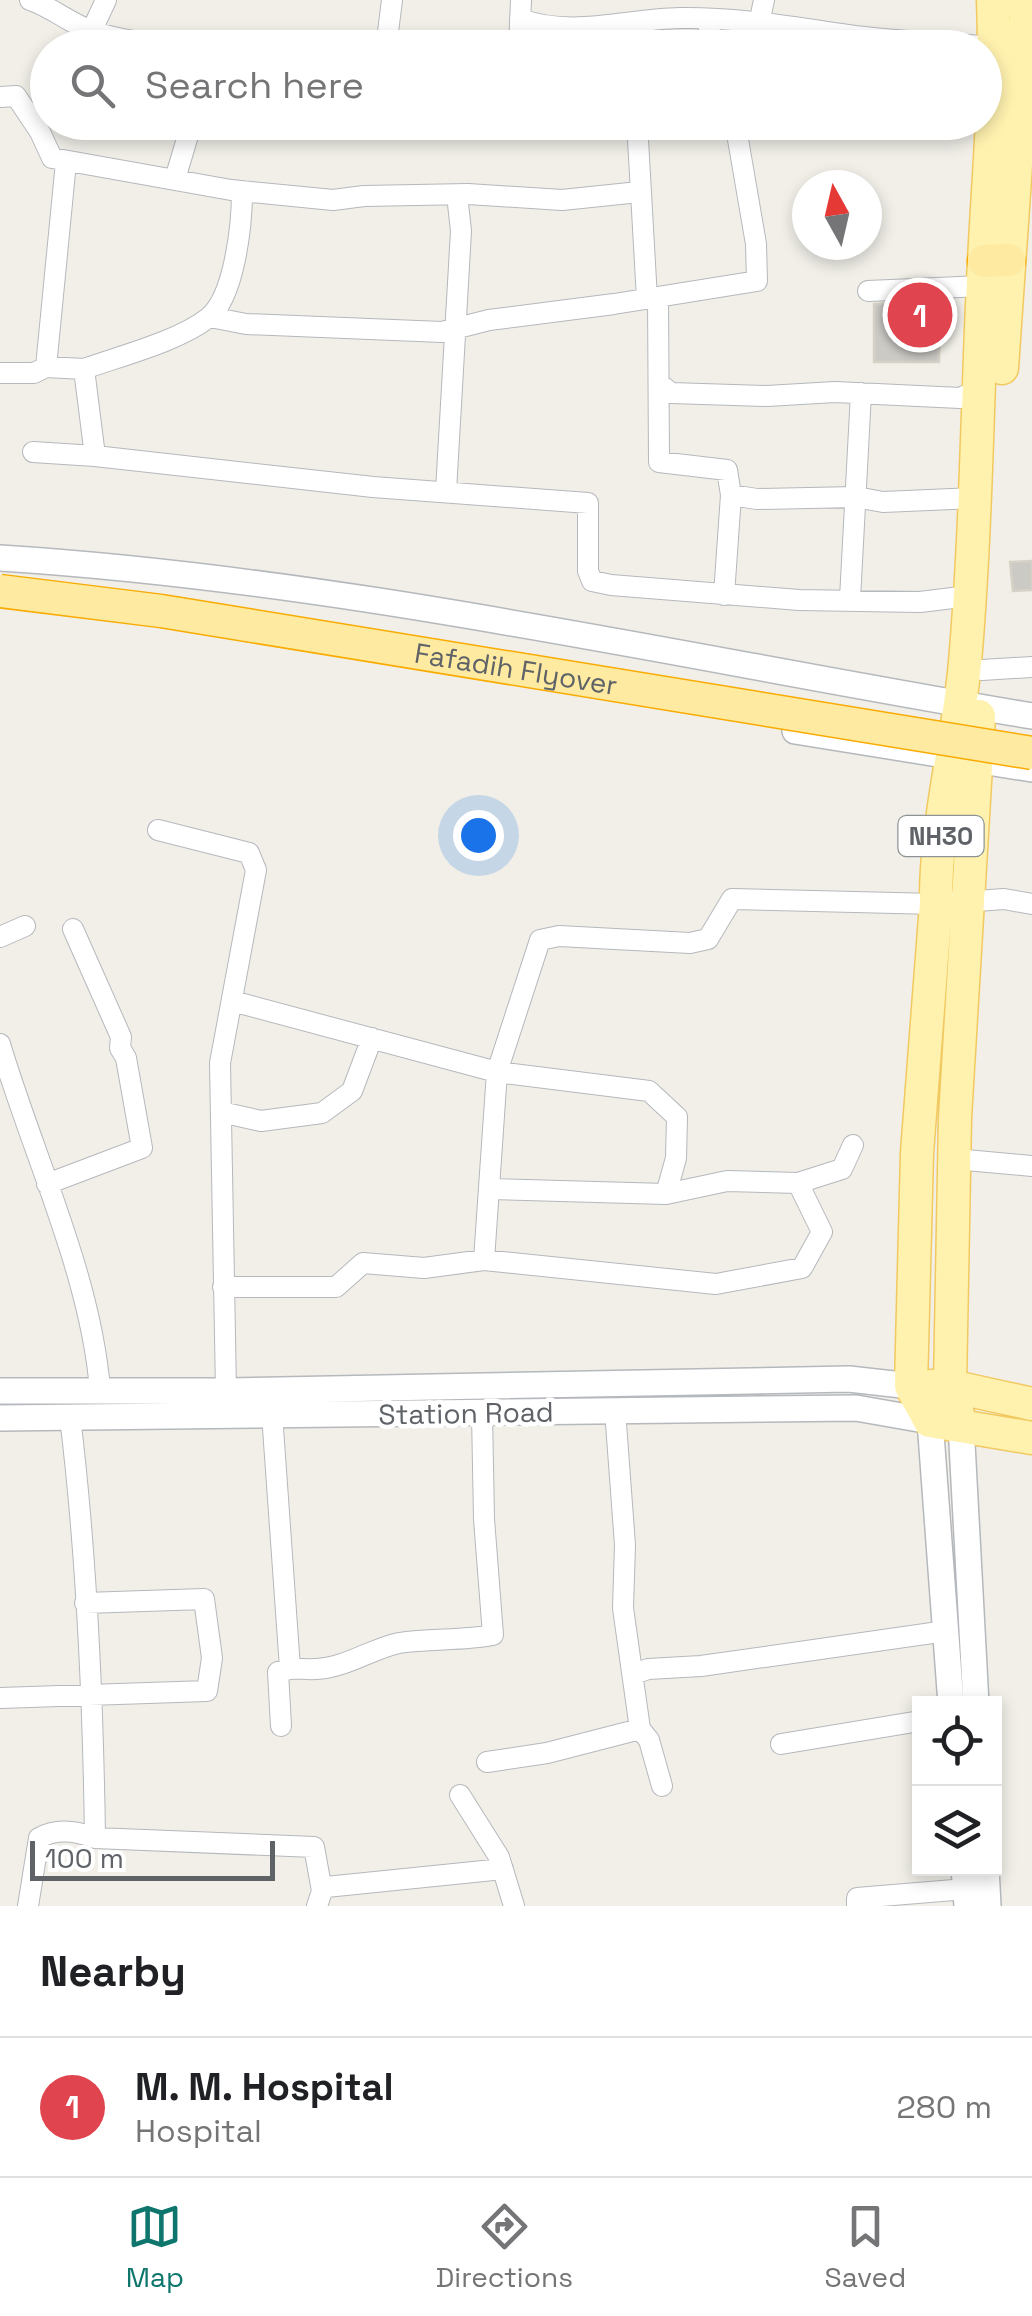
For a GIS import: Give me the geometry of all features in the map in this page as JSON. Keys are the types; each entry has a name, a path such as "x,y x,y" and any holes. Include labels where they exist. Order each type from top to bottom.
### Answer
{"highway":[{"name":"Fafadih Flyover","path":"0,571 164,589 1032,730"},
{"name":"Fafadih Flyover","path":"0,592 161,611 1032,752"}],"main road":[{"name":"NH30","path":"970,706 982,670 1003,271 1011,17"},
{"name":"NH30","path":"945,1423 911,1386 917,1153 952,903 970,706 969,596 981,388 1003,271"},
{"name":"NH30","path":"950,1386 955,1160 952,903"},
{"path":"911,1386 950,1386 1032,1404"},
{"path":"950,1386 945,1423 1032,1438"}],"street":[{"path":"30,0 92,30 106,0"},
{"path":"388,30 392,0"},
{"path":"759,24 764,0"},
{"path":"521,9 543,27 585,28 680,18 808,30"},
{"path":"943,30 1011,17"},
{"path":"707,20 710,30"},
{"path":"635,23 635,30"},
{"path":"0,97 16,96 30,117"},
{"path":"44,140 52,158 66,162 242,191 333,200 457,194 562,200 639,192"},
{"path":"175,179 187,140"},
{"path":"638,140 639,192 660,384 659,462 727,470 731,495 724,595"},
{"path":"210,318 246,324 442,332 489,320 757,281 756,244 738,140"},
{"path":"46,367 66,162"},
{"path":"0,373 34,372 46,367 84,369 168,339 210,318 222,300 233,267 242,191"},
{"path":"446,491 460,231 457,194"},
{"path":"868,291 1003,271"},
{"path":"84,369 96,456"},
{"path":"660,384 670,393 702,395 861,393 960,398 981,388"},
{"path":"850,600 861,393"},
{"path":"33,452 373,487 588,503 588,571 592,581 724,595 920,602 969,596"},
{"path":"731,495 757,499 856,496 883,502 975,498"},
{"path":"0,558 111,565 288,587 1032,716"},
{"path":"0,604 279,643 1032,769"},
{"path":"982,670 1032,667"},
{"path":"158,830 249,853 256,870 220,1063 226,1392"},
{"path":"484,1260 496,1072 540,940 559,936 690,943 708,939 732,899 952,903 1004,899 1032,904"},
{"path":"0,937 25,926"},
{"path":"46,1184 142,1148 120,1037 73,929"},
{"path":"232,1001 496,1072 649,1091 678,1118 676,1158 666,1194"},
{"path":"220,1112 262,1121 322,1112 352,1091 372,1038"},
{"path":"0,1044 85,1303 97,1354 100,1390"},
{"path":"0,1122 22,1115"},
{"path":"489,1189 666,1194 727,1181 798,1183 842,1170 853,1145"},
{"path":"955,1160 1032,1166"},
{"path":"222,1287 336,1287 363,1263 424,1268 484,1260 716,1284 802,1268 822,1232 798,1183"},
{"name":"Station Road","path":"0,1391 226,1392 849,1379 911,1386"},
{"name":"Station Road","path":"0,1418 856,1408 945,1423"},
{"path":"616,1410 625,1544 623,1608 640,1729 649,1740 662,1786"},
{"path":"272,1414 290,1668"},
{"path":"281,1726 278,1672 298,1665 316,1669 402,1643 464,1640 493,1634 484,1519 482,1414"},
{"path":"70,1417 82,1512 95,1838"},
{"path":"945,1423 946,1631 963,1692"},
{"path":"945,1423 963,1692"},
{"path":"0,1698 207,1692 212,1658 204,1599 85,1603"},
{"path":"634,1674 648,1669 702,1666 946,1631"},
{"path":"781,1744 912,1722"},
{"path":"487,1762 547,1753 640,1729"},
{"path":"460,1795 503,1869 514,1906"},
{"path":"28,1906 39,1838 53,1832 78,1832 95,1838 314,1846 319,1898 503,1869"},
{"path":"986,1876 988,1906"},
{"path":"858,1906 857,1898 966,1888"}],"building":[{"path":"940,302 939,362 874,362 874,304"},
{"path":"1032,561 1032,590 1013,591 1010,562"}],"place":[{"name":"M. M. Hospital","path":"920,315"}]}
